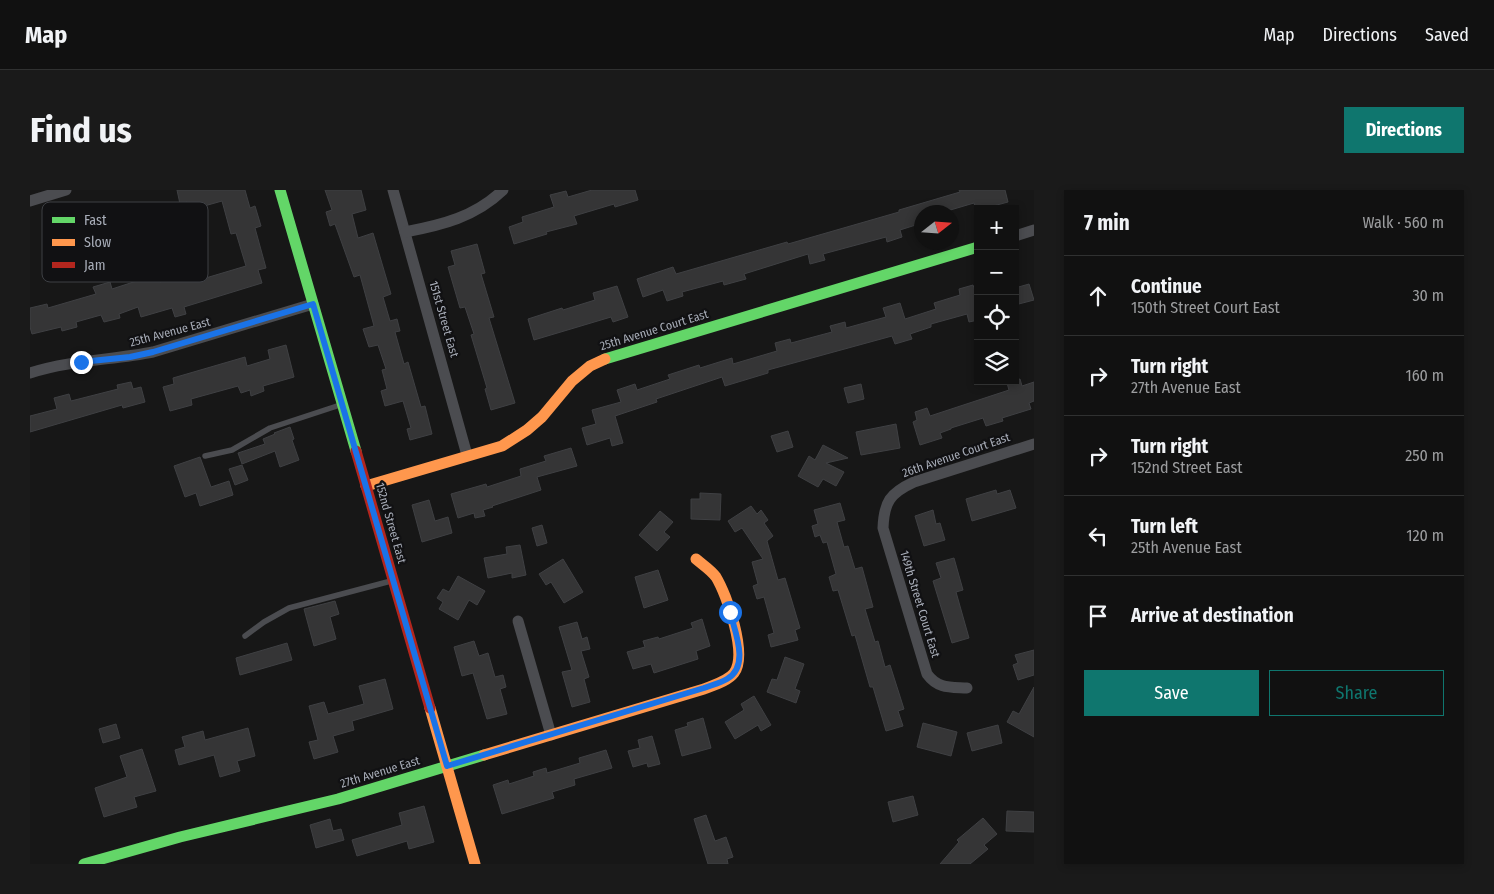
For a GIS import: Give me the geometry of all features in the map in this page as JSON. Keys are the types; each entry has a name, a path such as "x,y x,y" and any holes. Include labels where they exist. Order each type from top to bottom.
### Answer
{"street":[{"path":"30,200 66,190"},
{"name":"152nd Street East","path":"280,190 475,864"},
{"name":"151st Street East","path":"393,190 468,455"},
{"path":"405,232 465,216 479,210 503,190"},
{"path":"1019,235 1034,230"},
{"name":"25th Avenue Court East","path":"366,486 502,446 527,430 542,417 572,381 590,366 612,356 974,248"},
{"name":"25th Avenue East","path":"30,373 81,362 130,357 153,352 313,304"},
{"name":"26th Avenue Court East","path":"891,499 897,491 914,482 1034,444"},
{"name":"149th Street Court East","path":"891,499 885,506 883,528 927,674 932,681 940,686 967,688"},
{"name":"27th Avenue East","path":"84,864 180,837 338,799 551,736 728,679 735,672 740,658 730,612 715,576 696,559"},
{"path":"518,621 551,736"}],"lane":[{"path":"205,456 232,450 270,428 342,404"},
{"path":"245,636 288,608 393,580"}],"building":[{"path":"177,190 245,190 250,208 255,206 261,226 255,228 266,268 258,270 262,283 184,307 186,314 175,317 172,308 141,317 138,307 119,314 120,318 104,322 101,315 76,322 77,327 62,331 61,327 32,334 30,308 47,304 48,308 96,294 93,287 110,282 112,289 133,282 208,282 208,277 246,266 236,233 231,234 222,201 208,205 208,202 180,202"},
{"path":"325,190 361,190 366,210 352,214 358,238 373,233 391,294 383,297 390,321 397,319 400,331 395,332 404,364 408,362 421,407 425,406 432,434 410,440 407,429 411,428 403,401 385,406 381,391 387,389 382,370 386,369 378,345 369,347 363,329 374,326 360,275 354,277 335,224 330,226 326,212 332,210"},
{"path":"592,190 635,190 638,200 615,207 614,204 574,216 577,224 546,232 547,234 514,244 509,227 523,222 522,217 554,207 550,195 566,191 568,197"},
{"path":"959,190 1005,190 1008,202 997,205 975,205 974,203 959,207 959,205 916,205 960,192"},
{"path":"914,206 914,226 900,230 902,237 887,242 886,237 823,254 825,260 810,264 808,254 744,274 746,279 724,285 723,281 682,292 683,296 667,301 663,290 643,297 637,279 673,267 676,274 787,242 788,244 899,212 899,210"},
{"path":"477,244 485,273 481,274 494,317 489,318 515,403 491,410 485,389 487,388 471,335 474,334 465,307 460,308 448,267 455,265 451,251"},
{"path":"1029,284 1034,300 1019,304 1019,287"},
{"path":"973,285 974,321 969,322 967,314 931,324 931,327 910,334 912,339 895,344 892,336 768,370 768,373 725,386 722,377 656,399 657,402 615,416 623,443 612,446 610,438 587,445 582,428 596,424 592,410 621,402 617,390 635,384 637,390 670,379 668,375 699,365 700,368 732,358 733,364 777,351 775,343 790,339 791,343 832,332 830,326 845,322 846,328 886,317 883,308 900,303 905,319 936,309 934,303 960,295 959,289"},
{"path":"617,286 628,317 613,322 611,317 534,340 528,319 595,300 593,293"},
{"path":"286,345 294,377 263,386 264,391 251,396 250,390 241,393 238,386 191,399 192,405 170,411 163,387 174,384 173,378 245,357 247,366 270,359 268,350"},
{"path":"1019,379 1022,386 1034,382 1034,401 1029,403 1031,409 1002,418 1003,421 986,426 983,418 951,428 940,433 942,438 920,445 913,422 917,420 915,412 927,408 930,416 1009,390 1008,385 1019,385"},
{"path":"131,382 133,389 141,387 145,402 123,408 122,405 30,432 30,416 57,409 54,398 69,394 71,401 118,389 117,385"},
{"path":"861,384 864,399 848,403 844,388"},
{"path":"896,424 900,448 861,455 856,432"},
{"path":"290,427 299,460 280,467 275,451 242,464 238,453 265,444 263,439"},
{"path":"788,431 793,447 777,452 771,436"},
{"path":"823,445 848,458 826,463 844,472 836,486 823,479 818,487 798,476 809,456 815,460"},
{"path":"571,448 577,466 537,477 541,490 483,510 485,516 475,518 474,513 458,518 451,494 486,484 487,487 521,476 520,469 546,461 544,456"},
{"path":"200,457 211,487 229,481 233,495 200,506 196,493 185,497 174,466"},
{"path":"242,465 248,480 235,485 229,469"},
{"path":"996,490 997,494 1010,490 1016,508 972,521 966,499"},
{"path":"700,493 721,494 720,520 691,519 691,499 700,499"},
{"path":"429,500 435,521 448,517 452,533 422,542 412,505"},
{"path":"840,503 845,520 837,522 844,547 848,546 855,569 862,567 873,607 865,609 875,642 878,641 885,667 890,665 904,709 898,711 903,726 886,731 873,687 870,687 855,635 852,636 838,590 833,591 829,577 836,574 827,542 823,543 820,535 815,537 812,526 818,524 814,510"},
{"path":"751,506 757,514 761,510 768,520 764,523 773,536 767,541 778,580 785,578 800,628 795,630 798,640 771,647 768,635 774,633 764,597 757,599 753,586 758,584 752,562 763,559 742,528 735,532 728,521"},
{"path":"933,510 936,524 940,523 945,540 924,546 915,516"},
{"path":"660,511 673,522 664,532 670,537 657,551 639,535"},
{"path":"542,525 547,543 537,546 532,528"},
{"path":"520,545 526,575 512,578 512,573 488,578 484,558 507,554 506,547"},
{"path":"954,558 963,590 956,592 969,638 952,643 933,581 941,578 936,563"},
{"path":"563,559 583,592 564,603 551,582 546,585 539,574"},
{"path":"658,570 668,600 644,608 635,577"},
{"path":"458,576 485,591 477,605 469,600 458,620 439,609 443,602 437,598 443,589 449,592"},
{"path":"335,601 339,614 330,617 336,639 314,646 304,609"},
{"path":"702,619 710,646 696,651 698,659 654,673 651,664 633,669 627,652 645,647 643,641 658,637 659,639 693,628 691,623"},
{"path":"577,622 582,639 587,637 590,649 581,651 589,677 584,679 590,702 572,707 562,672 572,670 559,627"},
{"path":"474,641 479,656 488,653 495,677 503,675 506,687 500,689 507,714 487,719 473,673 462,676 454,647"},
{"path":"287,643 292,660 240,675 236,658"},
{"path":"1034,650 1034,675 1018,680 1013,665 1018,663 1015,655"},
{"path":"785,657 804,664 795,689 800,691 796,703 767,692 772,679 777,680"},
{"path":"385,679 393,709 352,721 354,730 333,736 338,752 314,759 309,742 318,740 309,706 324,702 328,714 364,704 359,686"},
{"path":"1034,687 1034,737 1007,722 1013,711 1019,714"},
{"path":"754,696 771,725 761,731 758,725 735,739 725,722 744,710 741,704"},
{"path":"703,718 711,748 682,756 675,730 688,726 687,723"},
{"path":"923,723 957,732 951,756 917,747"},
{"path":"116,724 120,738 103,743 99,729"},
{"path":"998,725 1002,743 972,751 967,733"},
{"path":"248,728 255,756 237,761 240,771 220,777 214,755 179,765 175,750 185,747 182,737 203,731 205,740"},
{"path":"652,736 660,764 648,767 647,763 633,767 628,751 640,748 638,740"},
{"path":"142,749 156,791 134,797 137,807 104,817 95,788 127,777 120,756"},
{"path":"606,750 612,768 574,779 575,785 552,792 554,798 502,814 493,785 508,780 509,784 534,776 533,772 546,768 547,773 580,763 579,758"},
{"path":"913,796 918,815 893,822 888,802"},
{"path":"424,806 434,842 409,849 407,841 357,856 352,840 402,825 399,813"},
{"path":"1007,811 1034,812 1034,832 1006,831"},
{"path":"706,815 715,841 726,837 733,857 727,859 728,864 708,864 694,819"},
{"path":"983,818 997,834 984,845 988,849 970,864 940,864 959,842 957,840"},
{"path":"330,819 333,831 341,829 344,840 316,848 310,825"}],"traffic: fast":[{"path":"280,190 356,451"},
{"path":"605,359 974,248"},
{"path":"84,864 180,837 338,799 484,755"}],"traffic: slow":[{"path":"366,486 502,446 527,430 542,417 572,381 590,366 605,359"},
{"path":"484,755 704,689 720,683 731,676 738,664 739,653 730,611 716,577 696,559"},
{"path":"430,708 475,864"}],"traffic: jam":[{"path":"356,451 430,708"}],"route":[{"path":"81,362 130,357 177,346 313,304 447,766 551,736 728,679 738,667 740,658 730,612"}]}
